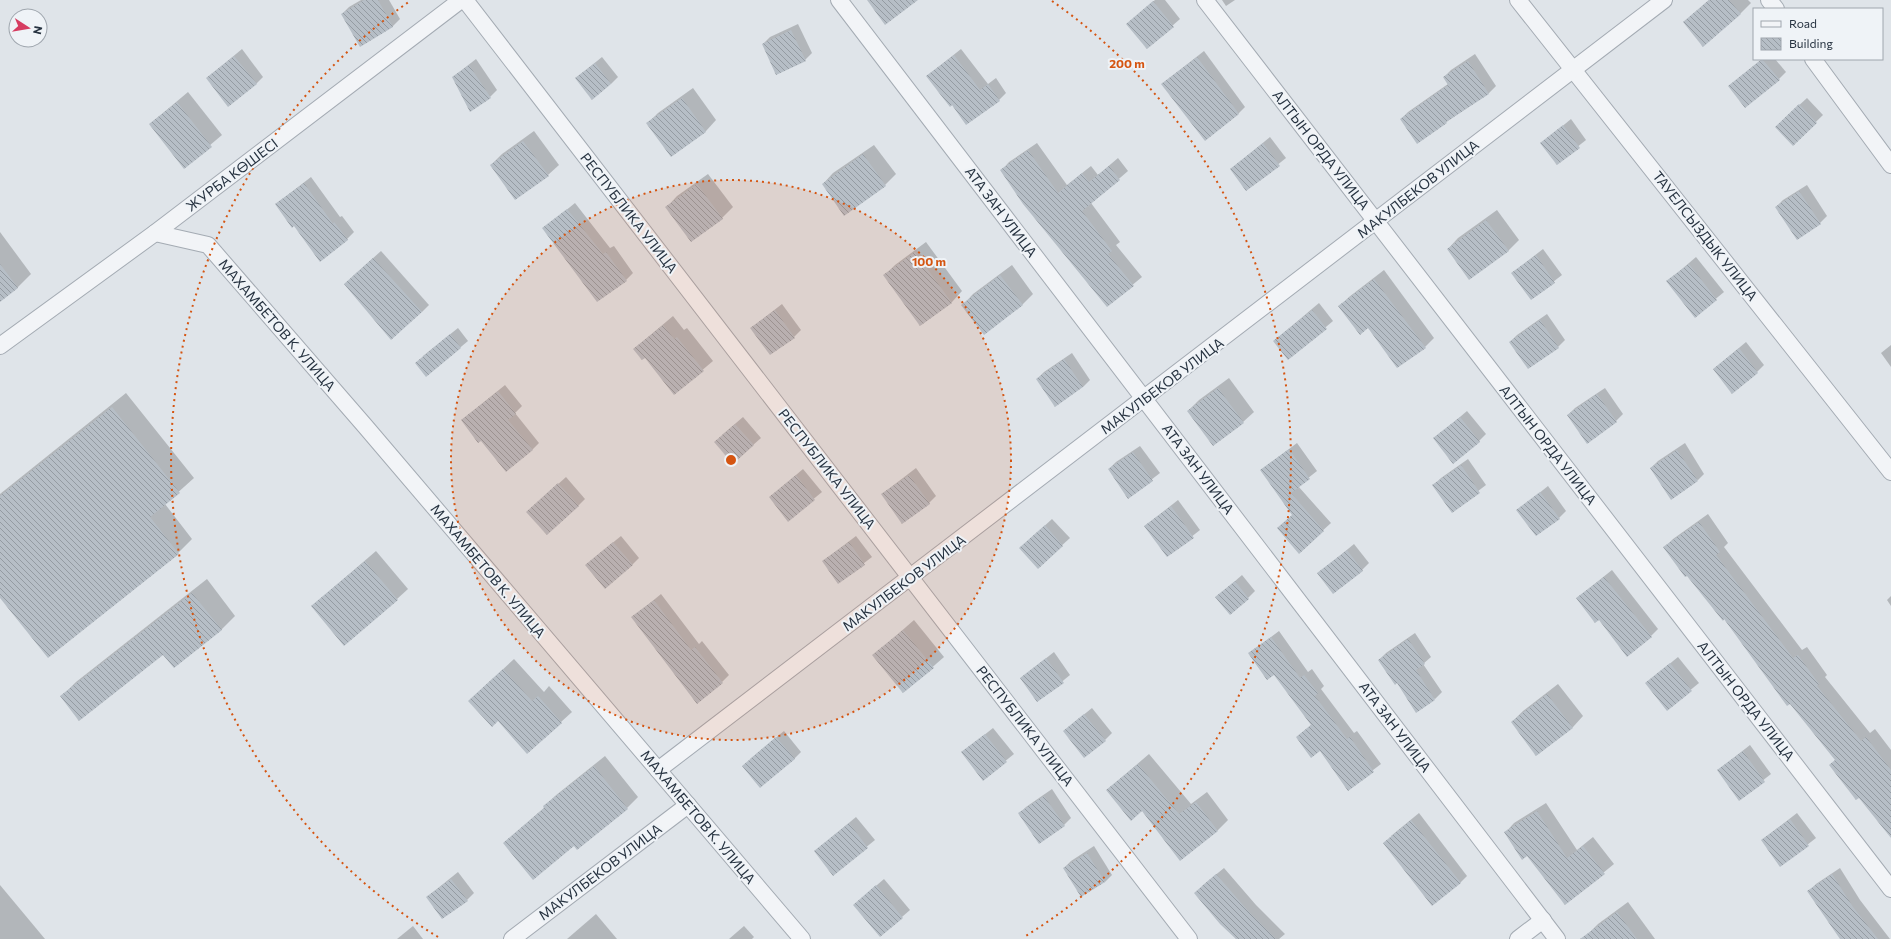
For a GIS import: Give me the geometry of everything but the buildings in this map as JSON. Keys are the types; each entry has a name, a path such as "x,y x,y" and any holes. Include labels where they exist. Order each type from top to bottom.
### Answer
{"street":[{"name":"ЖУРБА КӨШЕСІ","path":"0,346 155,233 461,0"},
{"name":"РЕСПУБЛИКА УЛИЦА","path":"465,0 1189,939"},
{"name":"АТА ЗАН УЛИЦА","path":"839,0 1557,939"},
{"name":"АЛТЫН ОРДА УЛИЦА","path":"1205,0 1891,889"},
{"name":"ТАУЕЛСЫЗДЫК УЛИЦА","path":"1518,0 1891,472"},
{"name":"МАКУЛБЕКОВ УЛИЦА","path":"658,770 1376,222 1664,0"},
{"path":"1769,0 1775,8"},
{"path":"1814,60 1891,165"},
{"name":"МАХАМБЕТОВ К. УЛИЦА","path":"155,233 208,245 365,426 802,939"},
{"name":"МАКУЛБЕКОВ УЛИЦА","path":"512,939 688,805"},
{"path":"1518,939 1542,920"}]}
